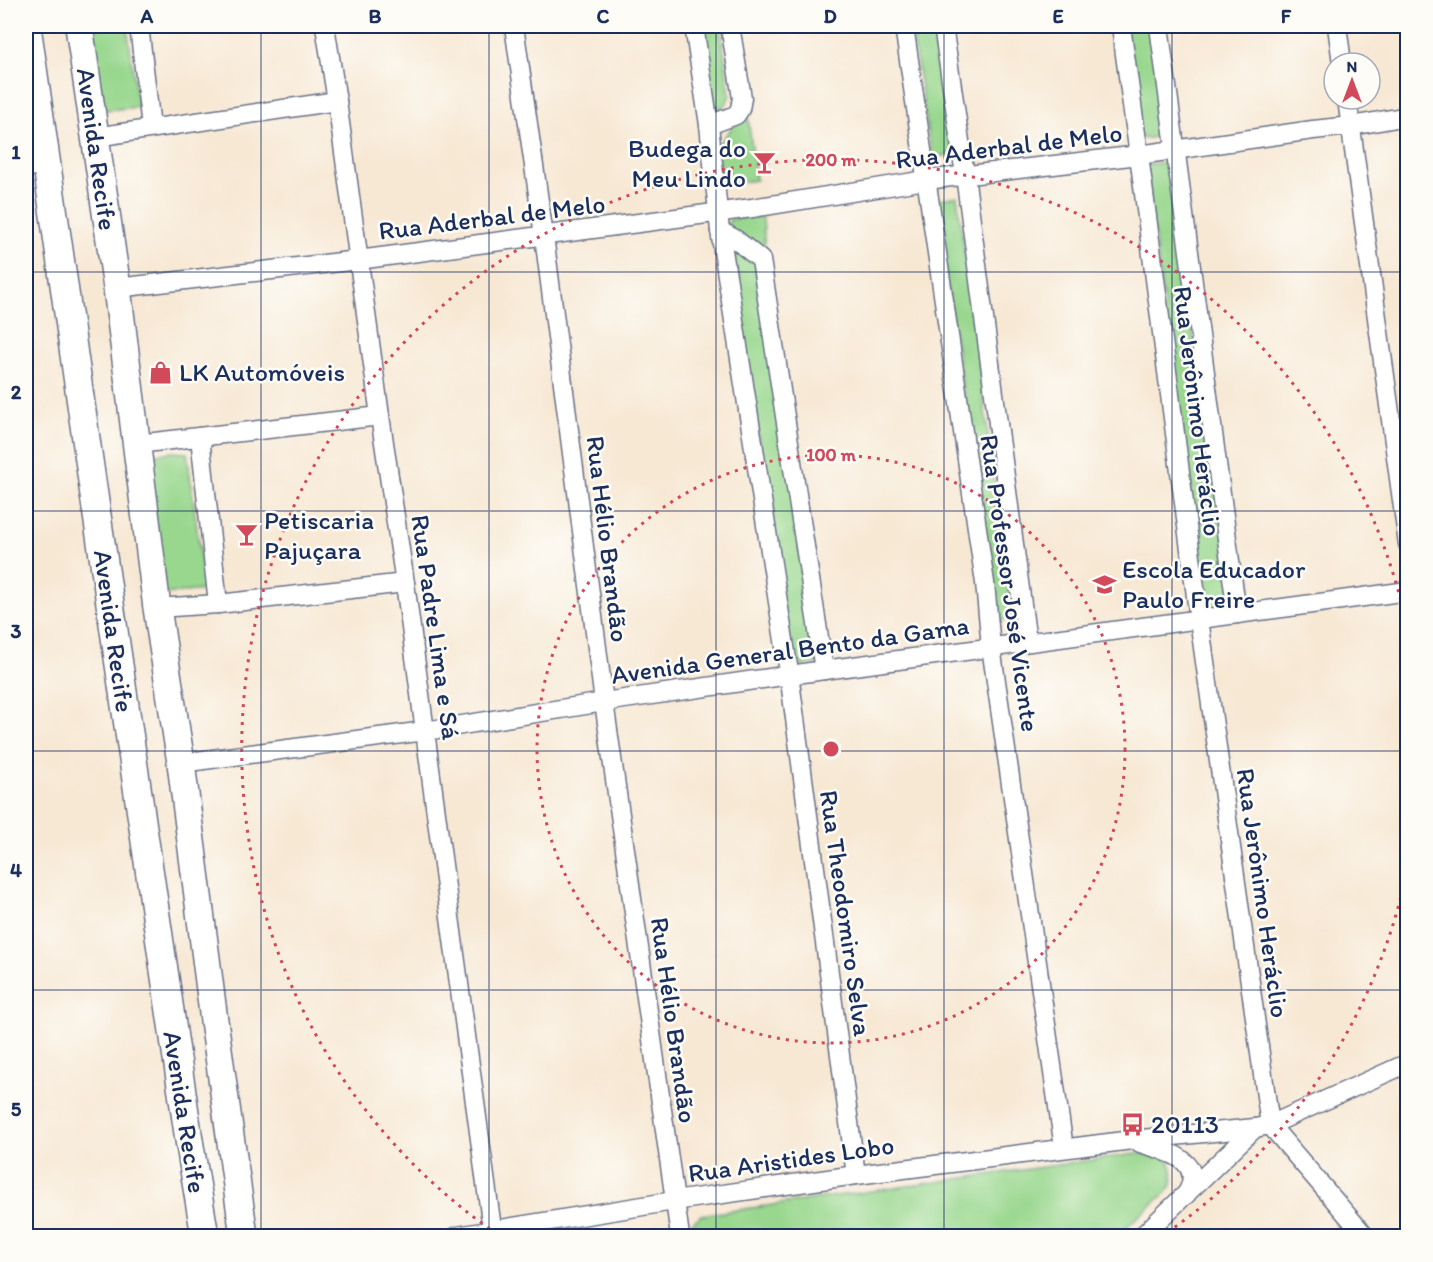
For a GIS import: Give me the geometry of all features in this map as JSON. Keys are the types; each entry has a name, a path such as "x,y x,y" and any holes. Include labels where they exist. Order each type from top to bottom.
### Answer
{"main road":[{"name":"Avenida Recife","path":"27,26 36,166 137,784 205,1236"},
{"name":"Avenida Recife","path":"79,26 117,288 157,608 181,763 244,1236"}],"street":[{"path":"139,26 151,128"},
{"name":"Rua Padre Lima e Sá","path":"325,26 405,583 493,1234"},
{"name":"Rua Hélio Brandão","path":"513,26 544,236 604,702 680,1236"},
{"name":"Rua Theodomiro Selva","path":"694,26 710,125 719,222 789,676 856,1175"},
{"path":"710,125 736,115 740,109 742,98 730,26"},
{"name":"Rua Professor José Vicente","path":"904,26 1064,1148"},
{"name":"Rua Professor José Vicente","path":"943,26 1027,642"},
{"name":"Rua Jerônimo Heráclio","path":"1120,26 1139,155 1263,1126"},
{"name":"Rua Jerônimo Heráclio","path":"1159,26 1237,614"},
{"path":"1337,26 1340,51"},
{"path":"95,136 337,101"},
{"path":"1349,111 1407,544"},
{"name":"Rua Aderbal de Melo","path":"117,288 544,236 719,222 926,180 1176,151 1407,116"},
{"path":"719,222 735,239 761,260 824,670"},
{"path":"136,444 380,416"},
{"path":"200,437 218,604"},
{"path":"157,608 218,604 405,583"},
{"name":"Avenida General Bento da Gama","path":"181,763 425,731 824,670 1407,591"},
{"path":"1142,1236 1263,1126 1407,1063"},
{"path":"1263,1126 1365,1236"},
{"name":"Rua Aristides Lobo","path":"457,1236 493,1234 674,1201 856,1175 1064,1148 1263,1126"},
{"name":"Rua Aristides Lobo","path":"1132,1140 1178,1156 1186,1162 1191,1173 1191,1186 1186,1195"}],"green space":[{"path":"85,26 127,26 138,107 106,110 96,106"},
{"path":"696,26 720,26 730,95 726,104 720,109 712,105"},
{"path":"911,26 935,26 954,151 944,156 932,157"},
{"path":"1122,26 1151,26 1165,132 1151,138 1138,138"},
{"path":"747,109 756,180 719,184 717,146"},
{"path":"1167,162 1235,609 1206,614 1145,165"},
{"path":"957,196 1012,618 998,621 934,200"},
{"path":"763,217 765,256 728,228 731,219"},
{"path":"729,239 759,262 820,663 792,667"},
{"path":"172,452 187,453 205,590 164,594 145,456"},
{"path":"1135,1154 1157,1154 1165,1157 1173,1174 1171,1188 1116,1236 685,1236 688,1226 702,1215"}],"place":[{"name":"Budega do Meu Lindo","path":"764,163"},
{"name":"LK Automóveis","path":"161,372"},
{"name":"Petiscaria Pajuçara","path":"246,535"},
{"name":"Escola Educador Paulo Freire","path":"1104,584"},
{"name":"20113","path":"1133,1124"}]}
